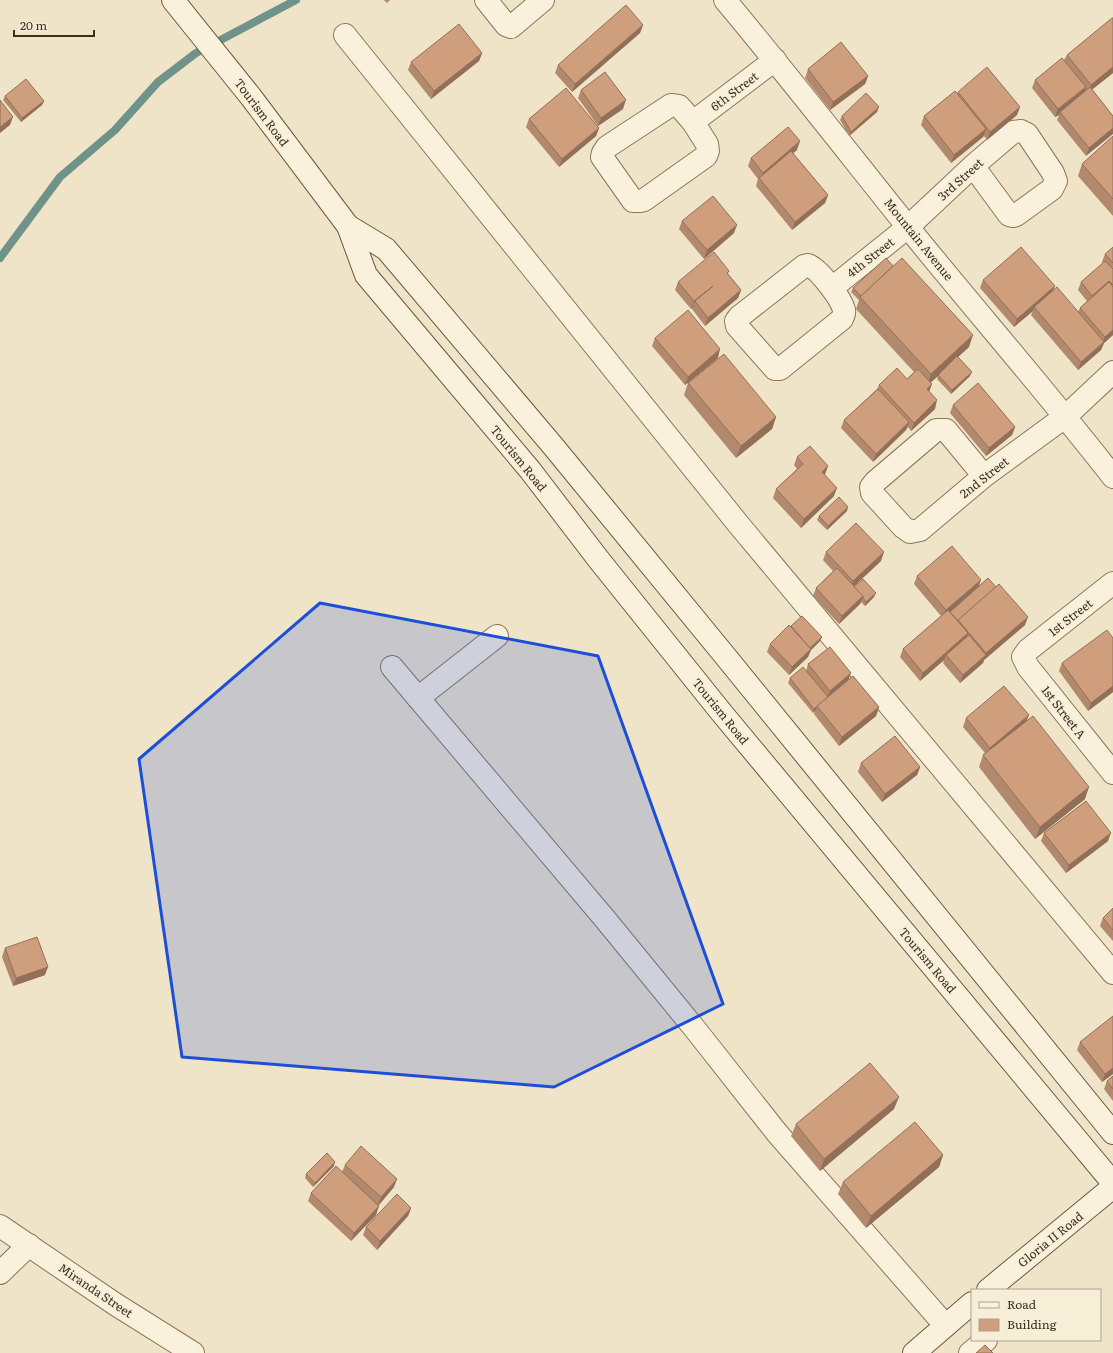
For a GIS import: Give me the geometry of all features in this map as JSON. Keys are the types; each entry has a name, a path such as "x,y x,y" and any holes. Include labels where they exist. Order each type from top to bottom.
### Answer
{"street":[{"path":"486,0 506,25 511,27 543,0"},
{"name":"Mountain Avenue","path":"725,0 775,60 908,227 1066,416 1113,477"},
{"name":"Tourism Road","path":"174,2 252,97 348,226 366,275 530,470 599,560 726,718 1113,1183"},
{"path":"345,35 739,525 1113,973"},
{"name":"6th Street","path":"693,122 775,60"},
{"path":"671,105 679,106 693,122 707,144 708,151 706,156 644,200 633,201 602,158 606,147 671,105"},
{"name":"3rd Street","path":"908,227 973,166 1013,132 1021,131 1027,134 1053,173 1056,181 1052,189 1016,215 1012,216 1009,215 973,166"},
{"name":"Tourism Road","path":"348,226 386,249 543,434 1113,1133"},
{"name":"4th Street","path":"832,288 908,227"},
{"path":"808,265 813,267 832,288 844,309 842,319 780,369 775,369 737,326 736,321 739,317 804,266 808,265"},
{"name":"2nd Street","path":"984,476 946,430 936,430 871,487 872,493 903,527 910,532 920,530 984,476 1066,416 1113,372"},
{"name":"1st Street","path":"1028,650 1113,583"},
{"path":"418,698 497,636"},
{"name":"1st Street A","path":"1028,650 1023,657 1028,667 1111,767"},
{"path":"392,667 605,919 695,1029 777,1133 945,1325"},
{"name":"Gloria II Road","path":"989,1289 1113,1187"},
{"name":"Miranda Street","path":"0,1226 115,1304 193,1353"},
{"path":"0,1273 29,1245"},
{"path":"914,1353 971,1304"},
{"path":"970,1353 985,1341"}],"highlighted area":[{"path":"320,603 598,656 723,1004 554,1087 182,1057 139,759"}],"building":[{"path":"626,5 643,25 575,84 558,65"},
{"path":"1112,18 1113,67 1091,85 1067,55"},
{"path":"459,24 482,53 434,91 411,62"},
{"path":"841,42 868,76 833,102 808,69"},
{"path":"1062,58 1086,87 1058,109 1035,80"},
{"path":"987,67 1020,107 990,132 958,92"},
{"path":"605,72 626,100 601,118 581,90"},
{"path":"26,79 44,101 22,118 5,96"},
{"path":"1090,87 1113,116 1113,128 1089,148 1060,112"},
{"path":"566,88 599,128 562,159 529,119"},
{"path":"955,91 986,129 954,155 924,116"},
{"path":"866,93 879,107 851,132 842,116"},
{"path":"0,100 13,117 0,127"},
{"path":"788,127 800,141 763,173 751,158"},
{"path":"1113,136 1113,199 1082,164"},
{"path":"791,151 828,195 795,222 759,178"},
{"path":"713,196 737,225 707,250 682,221"},
{"path":"1021,247 1055,286 1017,319 983,280"},
{"path":"1113,247 1113,263 1105,254"},
{"path":"714,252 729,271 727,273 741,290 708,318 695,301 713,286 694,301 678,282"},
{"path":"886,258 893,266 861,296 853,288"},
{"path":"902,258 973,335 931,374 860,297"},
{"path":"1105,261 1113,269 1113,285 1109,281 1092,296 1081,282"},
{"path":"1109,282 1113,287 1113,330 1105,337 1080,308"},
{"path":"1057,287 1104,342 1081,362 1034,307"},
{"path":"688,310 720,349 688,377 655,338"},
{"path":"724,354 776,417 741,446 688,383"},
{"path":"957,356 972,372 952,390 938,375"},
{"path":"897,368 907,379 918,369 932,384 927,389 937,400 914,423 879,385"},
{"path":"978,383 1015,427 989,448 953,405"},
{"path":"878,389 909,422 876,454 844,420"},
{"path":"810,446 828,466 822,472 837,488 804,519 776,489 803,464 797,457"},
{"path":"839,497 848,507 828,526 819,516"},
{"path":"856,523 884,552 853,581 826,552"},
{"path":"952,546 981,580 946,610 917,576"},
{"path":"837,568 863,596 842,616 816,588"},
{"path":"988,578 996,587 958,621 950,612"},
{"path":"863,579 876,593 866,602 863,596 854,587"},
{"path":"999,584 1028,617 986,653 958,620"},
{"path":"948,610 968,633 923,673 903,649"},
{"path":"802,616 822,637 810,648 791,626"},
{"path":"789,625 811,649 792,667 770,644"},
{"path":"1107,630 1113,638 1113,686 1091,703 1062,663"},
{"path":"969,635 986,655 963,675 946,655"},
{"path":"830,647 851,673 830,691 808,664"},
{"path":"803,667 828,697 814,709 790,678"},
{"path":"853,676 879,707 842,737 817,706"},
{"path":"1004,686 1029,715 990,748 966,718"},
{"path":"1033,716 1089,787 1040,827 983,755"},
{"path":"895,736 920,767 885,794 861,763"},
{"path":"1086,801 1111,833 1069,865 1044,833"},
{"path":"1113,908 1113,930 1103,918"},
{"path":"37,937 48,967 16,978 5,948"},
{"path":"1113,1016 1113,1068 1105,1074 1080,1042"},
{"path":"870,1063 899,1097 824,1159 796,1124"},
{"path":"1113,1076 1113,1089 1107,1081"},
{"path":"915,1122 943,1155 871,1216 843,1182"},
{"path":"361,1146 397,1179 381,1197 345,1165"},
{"path":"327,1153 335,1162 315,1183 306,1174"},
{"path":"336,1166 379,1206 354,1233 311,1193"},
{"path":"397,1194 411,1208 380,1241 366,1227"},
{"path":"985,1345 993,1353 976,1353"}],"waterway":[{"path":"0,258 60,177 115,130 158,82 196,53 296,0"}]}
